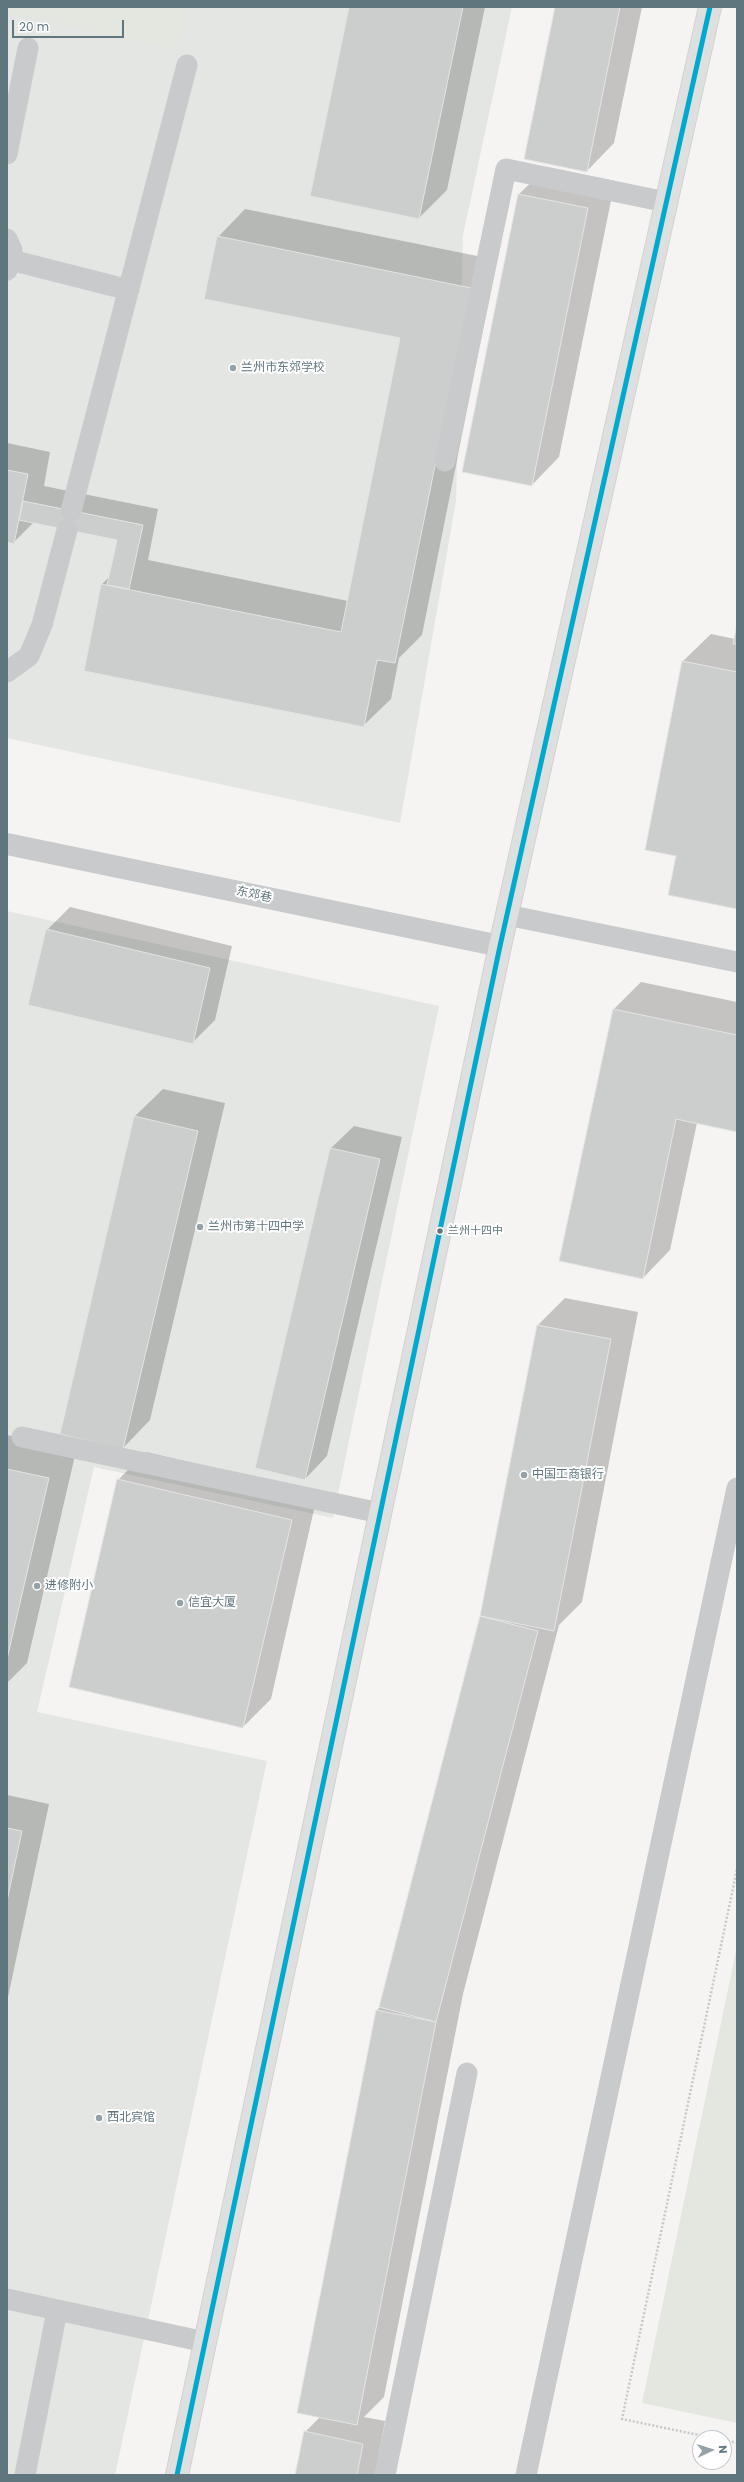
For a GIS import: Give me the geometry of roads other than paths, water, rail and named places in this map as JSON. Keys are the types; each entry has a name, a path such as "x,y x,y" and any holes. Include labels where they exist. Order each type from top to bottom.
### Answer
{"main road":[{"path":"177,2475 500,946 710,7"}],"street":[{"name":"东郊巷","path":"7,844 500,946"}],"lane":[{"path":"7,154 28,48"},
{"path":"7,672 29,656 42,625 187,65"},
{"path":"445,461 506,169 666,202"},
{"path":"7,239 12,250 9,265 129,290"},
{"path":"507,915 737,962"},
{"path":"22,1437 380,1513"},
{"path":"526,2475 737,1488"},
{"path":"385,2475 467,2073"},
{"path":"7,2299 205,2342"},
{"path":"25,2475 57,2311"}],"place":[{"name":"兰州市东郊学校","path":"233,368"},
{"name":"兰州市第十四中学","path":"200,1227"},
{"name":"兰州十四中","path":"440,1231"},
{"name":"中国工商银行","path":"524,1475"},
{"name":"进修附小","path":"37,1586"},
{"name":"信宜大厦","path":"180,1603"},
{"name":"西北宾馆","path":"99,2118"}]}
